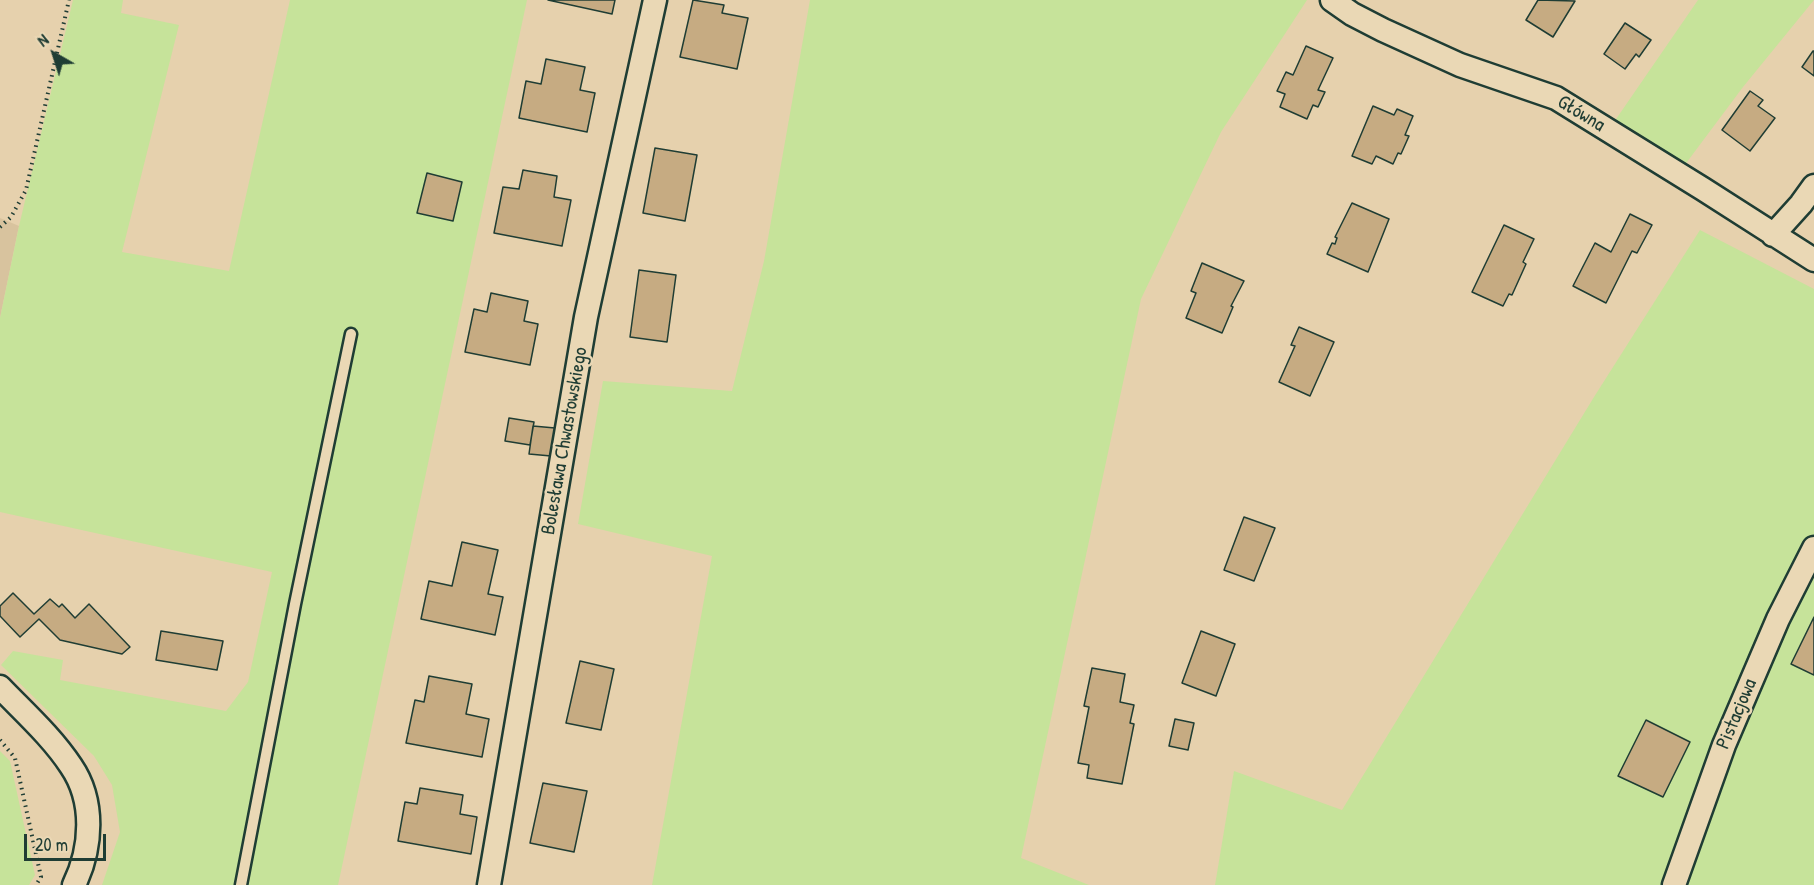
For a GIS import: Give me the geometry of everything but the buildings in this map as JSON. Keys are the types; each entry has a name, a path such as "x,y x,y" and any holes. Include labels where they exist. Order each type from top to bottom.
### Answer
{"street":[{"name":"Bolesława Chwastowskiego","path":"489,885 586,317 655,0"},
{"name":"Główna","path":"1332,0 1352,14 1383,30 1460,65 1556,98 1814,260"},
{"path":"1773,235 1814,186"},
{"name":"Pistacjowa","path":"1674,885 1724,745 1778,619 1814,548"},
{"path":"0,687 72,767 84,796 89,841 74,885"}],"lane":[{"path":"241,885 295,604 351,334"}],"path":[{"path":"0,227 11,218 26,190 69,0"},
{"path":"0,740 15,758 41,877 36,885"}],"shaded area":[{"path":"0,218 19,226 0,318"}],"green space":[{"path":"73,0 123,0 121,13 179,25 122,252 229,271 290,0 527,0 338,885 102,885 120,832 112,785 94,756 1,665 13,651 63,660 60,680 226,711 248,682 272,572 0,512 0,318 19,226"},
{"path":"810,0 1307,0 1221,132 1141,299 1021,858 1089,885 652,885 712,556 578,524 603,381 732,391 764,261"},
{"path":"1698,0 1814,0 1743,87 1684,166 1614,122"},
{"path":"1700,230 1814,289 1814,885 1215,885 1234,771 1342,810 1594,397"},
{"path":"0,751 10,761 35,875 29,885 0,885"}]}
